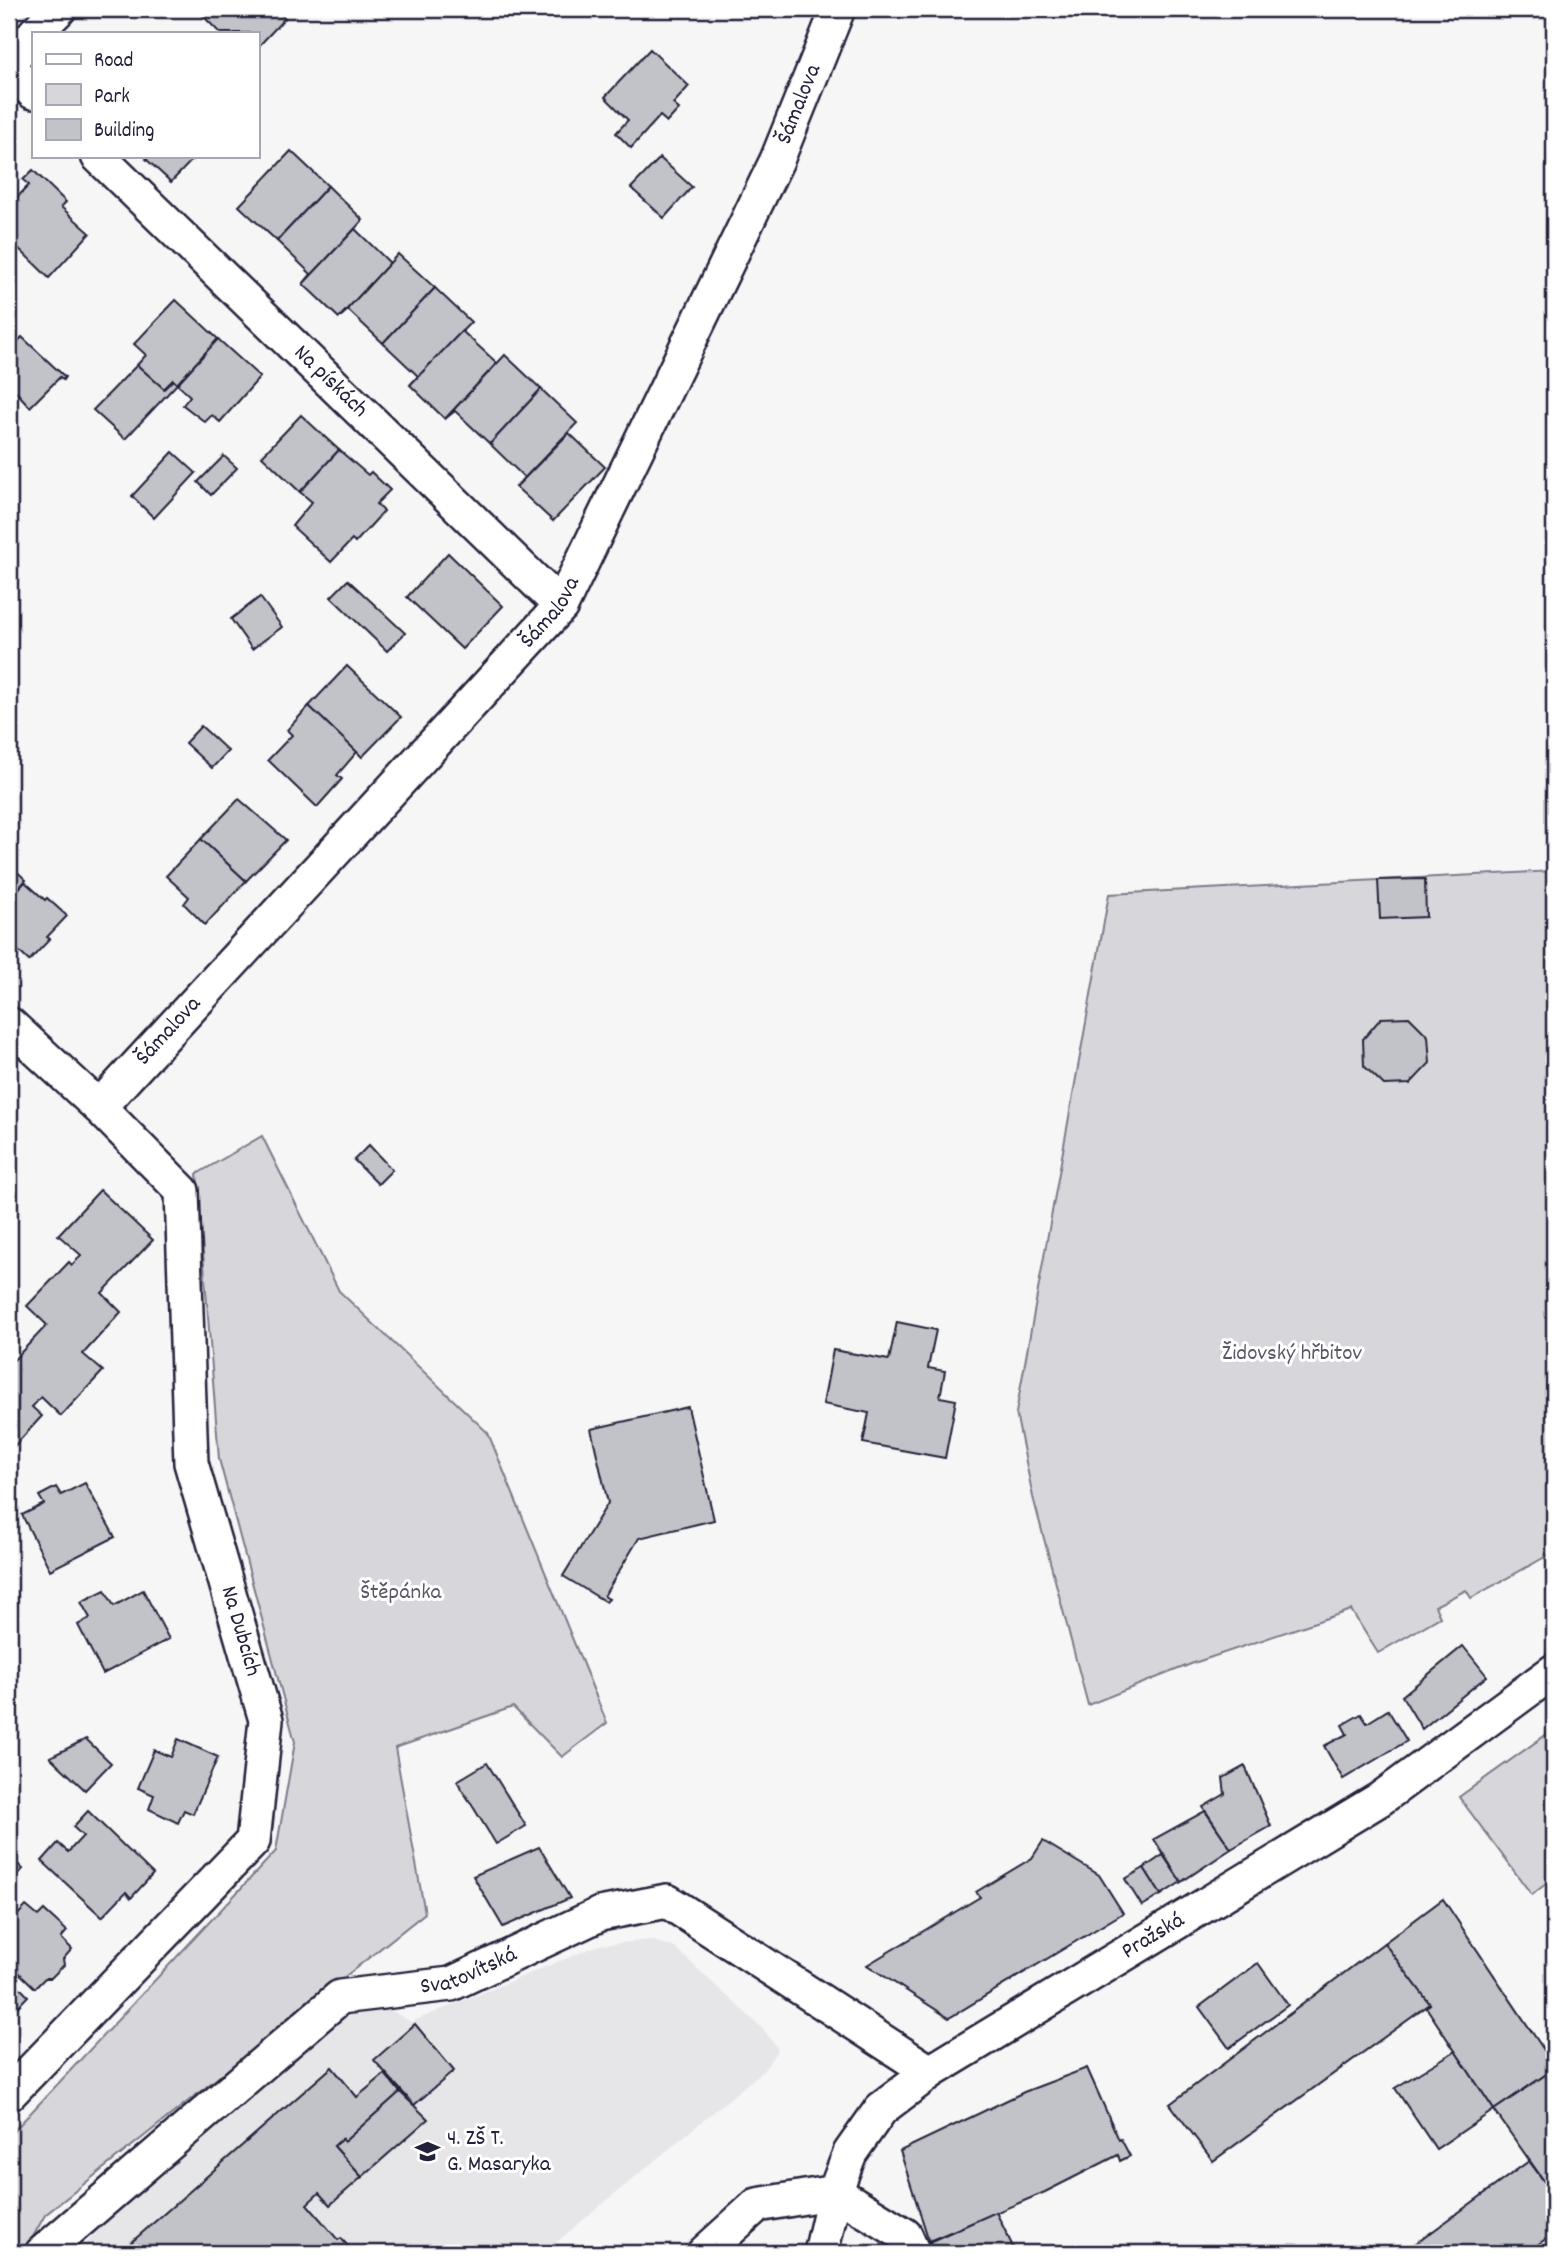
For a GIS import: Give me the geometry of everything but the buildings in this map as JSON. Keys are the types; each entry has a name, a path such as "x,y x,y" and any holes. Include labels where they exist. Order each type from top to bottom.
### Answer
{"street":[{"path":"36,32 59,9"},
{"name":"Šámalova","path":"99,1107 561,606 777,160 838,9"},
{"path":"9,61 32,36"},
{"path":"9,68 32,91"},
{"name":"Na pískách","path":"101,158 561,606"},
{"name":"Na Dubcích","path":"9,1024 99,1107 182,1191 191,1463 266,1720 253,1842 9,2094"},
{"name":"Pražská","path":"821,2253 835,2192 850,2153 881,2109 930,2072 1380,1799 1554,1671"},
{"name":"Svatovítská","path":"43,2253 340,1997 451,1984 600,1914 667,1900 930,2072"},
{"path":"704,2253 757,2204 835,2192 905,2235 914,2253"}],"shaded area":[{"name":"4. ZŠ T. G. Masaryka","path":"651,1940 675,1948 763,2029 778,2049 764,2070 553,2245 533,2253 80,2253 94,2233 368,1996 411,2022 599,1945"}],"green space":[{"name":"Židovský hřbitov","path":"1554,871 1554,1552 1471,1598 1466,1590 1435,1606 1440,1617 1378,1653 1351,1610 1191,1664 1088,1705 1033,1497 1016,1413 1109,894"},
{"name":"Štěpánka","path":"262,1136 339,1291 488,1433 607,1723 562,1757 513,1707 395,1748 425,1913 45,2215 24,2253 9,2253 9,2136 276,1851 295,1742 219,1459 197,1174"},
{"path":"1554,1729 1554,1877 1532,1895 1459,1797"}],"place":[{"name":"4. ZŠ T. G. Masaryka","path":"427,2152"}]}
